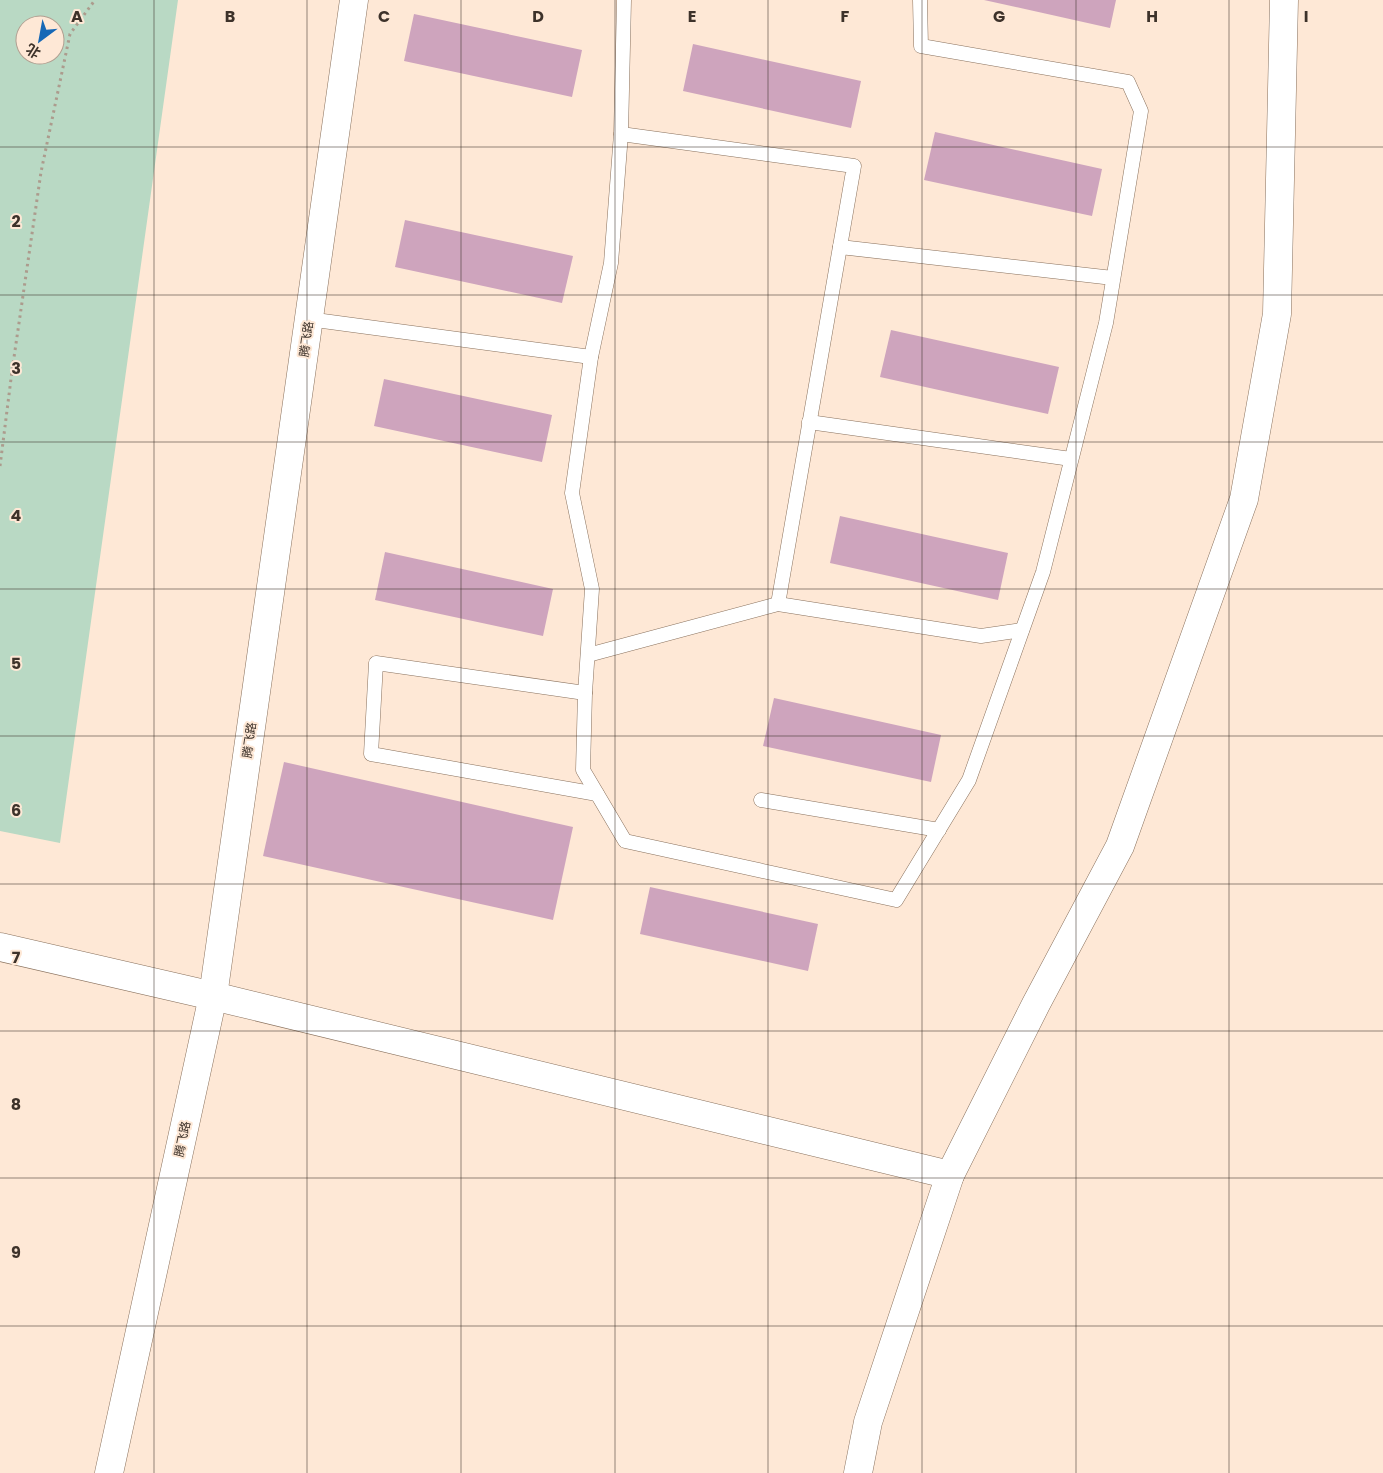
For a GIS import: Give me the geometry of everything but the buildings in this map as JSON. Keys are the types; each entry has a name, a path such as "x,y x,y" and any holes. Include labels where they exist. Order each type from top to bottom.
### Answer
{"street":[{"name":"腾飞路","path":"109,1473 213,996 354,0"},
{"path":"858,1473 868,1422 950,1175 1036,1004 1120,846 1244,499 1277,314 1284,0"},
{"path":"0,947 213,996 950,1175"}],"lane":[{"path":"624,0 622,134 611,263 591,357 572,493 592,589 585,693 583,770 625,841 896,900 969,780 1043,572 1106,323 1141,111 1128,82 921,46 920,0"},
{"path":"622,134 854,166 778,604"},
{"path":"840,247 1113,278"},
{"path":"308,319 591,357"},
{"path":"809,422 1071,459"},
{"path":"588,655 778,604 981,636 1022,630"},
{"path":"585,693 376,664 371,754 597,794"},
{"path":"761,800 938,830"}],"path":[{"path":"0,466 43,163 70,34 95,0"}],"green space":[{"path":"0,0 178,0 60,843 0,831"}]}
